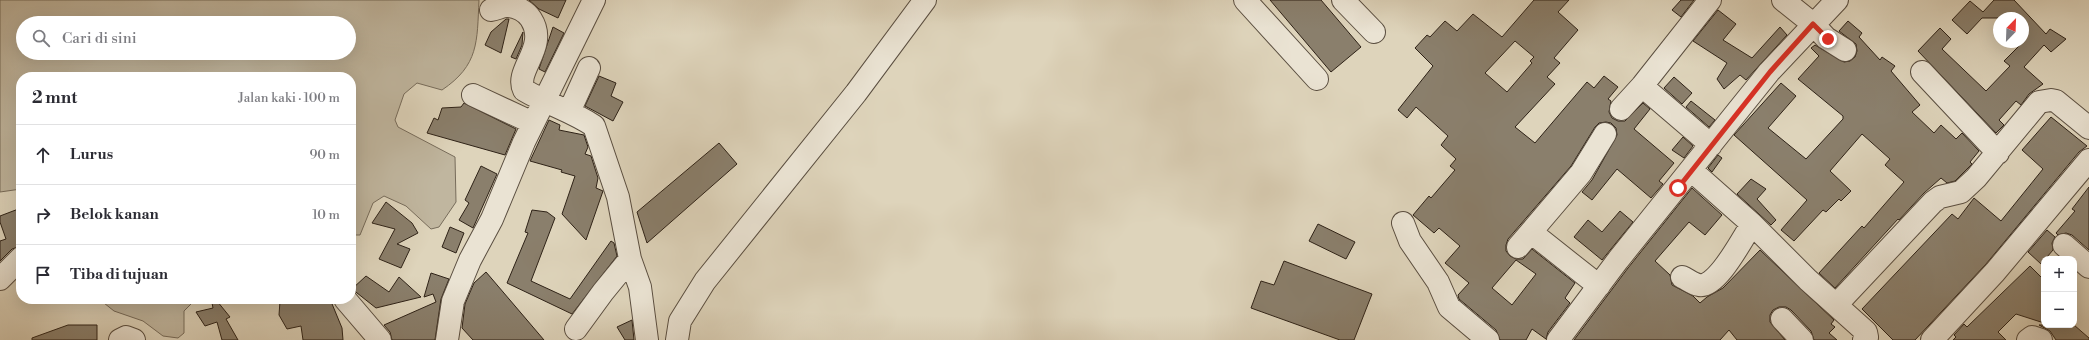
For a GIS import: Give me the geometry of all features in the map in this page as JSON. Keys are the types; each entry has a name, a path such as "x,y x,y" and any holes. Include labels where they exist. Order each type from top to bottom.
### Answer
{"street":[{"path":"447,340 453,301 470,260 492,219 533,123 594,0"},
{"path":"676,340 680,321 704,281 856,93 925,0"},
{"path":"1245,0 1317,79"},
{"path":"1343,0 1374,32"},
{"path":"1621,109 1642,86 1710,0"},
{"path":"1783,0 1813,24 1826,38 1845,50"},
{"path":"1558,340 1599,286 1770,72 1813,24 1837,0"},
{"path":"491,10 506,6 519,8 528,14 537,32 536,43 522,85 524,90 544,102 569,112 594,126 618,197 630,259 640,287 647,340"},
{"path":"569,112 590,68"},
{"path":"1922,72 1998,153"},
{"path":"1642,86 1711,145"},
{"path":"473,95 533,123"},
{"path":"1837,304 1933,202 1940,197 1961,192 1976,178 1998,153 2035,105 2045,100 2056,101 2089,128"},
{"path":"1599,286 1527,232 1581,173 1605,134"},
{"path":"1932,340 1995,272 2089,160"},
{"path":"1691,170 1752,224 1808,280 1837,304 1866,332 1867,337 1864,340"},
{"path":"1402,223 1410,241 1438,282 1449,307 1488,340"},
{"path":"1682,277 1699,285 1704,285 1716,278 1752,224"},
{"path":"2064,246 2089,267"},
{"path":"576,329 603,292 630,259"},
{"path":"0,279 16,263"},
{"path":"349,304 380,340"},
{"path":"1782,319 1802,340"},
{"path":"120,340 126,337 134,340"},
{"path":"2028,340 2032,338 2041,340"}],"shaded area":[{"path":"0,0 479,0 478,28 474,51 463,71 454,81 442,90 417,83 404,94 395,120 398,127 455,157 456,202 439,227 431,229 406,206 384,196 373,203 360,235 356,235 356,72 16,72 16,190 0,192"},
{"path":"105,304 191,304 184,311 184,333 178,338 163,336 143,321 114,311"}],"building":[{"path":"529,0 566,0 558,18 539,9"},
{"path":"1270,0 1321,0 1361,47 1331,72"},
{"path":"1534,0 1569,0 1558,12 1578,30 1554,58 1560,63 1547,77 1555,84 1515,127 1535,143 1587,82 1594,88 1604,76 1618,87 1608,99 1611,101 1609,112 1612,118 1618,121 1625,121 1643,103 1650,109 1634,129 1674,163 1659,181 1663,184 1651,198 1617,169 1592,200 1582,192 1592,180 1617,135 1616,128 1611,123 1599,123 1571,166 1508,239 1506,251 1510,256 1516,259 1523,259 1532,249 1575,283 1565,298 1570,303 1548,332 1546,339 1532,329 1526,340 1500,340 1496,330 1459,299 1458,295 1469,283 1445,263 1460,246 1439,228 1434,233 1413,215 1429,196 1431,198 1455,170 1450,166 1456,159 1441,145 1448,136 1416,107 1407,118 1398,110 1433,66 1415,48 1427,35 1430,37 1445,21 1457,31 1473,14 1502,37","holes":["1515,41 1534,57 1530,61 1532,63 1507,92 1485,73","1516,260 1536,274 1512,305 1492,288"]},
{"path":"1681,0 1694,0 1681,17 1672,10"},
{"path":"1994,0 2014,0 2025,12 1993,12 1993,18 1982,18 1967,34 1952,20 1970,1 1983,12"},
{"path":"1718,10 1736,24 1723,40 1752,58 1780,27 1787,35 1746,80 1740,75 1724,89 1717,79 1727,63 1693,41"},
{"path":"2029,16 2046,34 2050,29 2066,39 2051,52 2044,45 2024,67 2043,84 2029,94 2021,105 2016,101 1999,120 2004,125 1996,133 1918,51 1940,28 1951,39 1942,49 1986,91 2010,66 2004,61 2017,48 2029,48"},
{"path":"506,19 509,19 501,53 485,45 491,32"},
{"path":"1848,21 1862,33 1859,37 1880,60 1882,57 1895,66 1891,71 1920,105 1912,112 1934,133 1941,125 1956,139 1962,133 1979,151 1970,162 1972,164 1955,181 1947,183 1941,178 1924,193 1835,288 1819,273 1862,226 1864,228 1904,182 1885,165 1890,159 1862,134 1830,171 1851,191 1841,201 1839,199 1826,212 1823,210 1794,241 1781,230 1807,200 1734,135 1781,83 1796,96 1768,128 1806,159 1843,119 1843,116 1798,79 1819,56 1811,48 1815,45 1844,62 1850,61 1855,57 1857,51 1856,44 1839,31"},
{"path":"553,27 564,33 545,72 539,69"},
{"path":"523,32 522,45 516,59 511,57"},
{"path":"599,76 616,83 611,96 623,102 613,121 585,106"},
{"path":"1674,77 1692,93 1682,104 1664,88"},
{"path":"1691,101 1715,120 1709,127 1686,107"},
{"path":"464,103 516,129 505,155 427,133 434,118 438,120 442,108 461,107"},
{"path":"2051,117 2087,146 2079,152 1986,264 1915,340 1893,340 1862,309 1952,214 1958,219 1974,198 2001,221 2043,169 2022,150"},
{"path":"549,120 560,125 559,130 584,135 588,147 585,154 591,156 598,178 596,188 603,191 586,240 562,214 575,176 561,172 562,170 530,161"},
{"path":"1683,137 1693,146 1684,158 1672,150"},
{"path":"719,143 737,164 647,243 637,212"},
{"path":"1718,155 1722,158 1712,172 1708,168"},
{"path":"481,166 497,174 473,228 459,220 469,203 465,200"},
{"path":"1751,179 1766,189 1757,199 1776,220 1771,225 1737,194"},
{"path":"2089,187 2089,250 2072,235 2066,233 2058,235 2056,233 2075,211 2072,209"},
{"path":"1692,188 1722,215 1705,235 1689,222 1655,261 1670,275 1672,285 1693,296 1700,303 1707,297 1723,288 1760,250 1834,320 1831,324 1835,327 1829,333 1837,340 1814,340 1811,331 1791,310 1786,307 1779,307 1773,310 1770,315 1770,322 1785,340 1737,340 1729,330 1720,340 1574,340 1628,268"},
{"path":"386,202 412,223 418,233 397,244 410,249 401,268 379,259 395,229 372,223"},
{"path":"16,210 16,248 12,249 0,261 0,241 6,239 0,222 0,216"},
{"path":"532,210 547,212 555,218 531,281 570,299 611,241 614,243 617,256 572,314 507,283 528,233 525,232"},
{"path":"1620,211 1633,222 1602,260 1574,237 1588,220 1602,232"},
{"path":"1318,224 1355,242 1346,259 1309,241"},
{"path":"450,227 464,233 456,253 442,247"},
{"path":"2047,230 2055,237 2052,243 2053,250 2048,256 2041,256 2041,264 2028,252"},
{"path":"1284,261 1372,294 1354,340 1340,340 1251,308 1261,281 1274,285"},
{"path":"2030,266 2041,277 2041,322 2016,314 1998,332 2006,340 1953,340 1956,337 1954,335 1964,324 1967,327"},
{"path":"486,272 544,340 473,340 462,328 465,304 474,283"},
{"path":"431,273 449,279 441,299 435,340 392,340 390,332 384,325 436,302 433,294 424,297"},
{"path":"366,276 389,292 399,277 421,297 376,308 356,292 356,285"},
{"path":"212,304 219,304 230,317 226,319 238,340 222,340 217,322 205,326 196,312 213,308"},
{"path":"280,304 332,304 342,328 343,340 303,340 301,326 287,329 279,315"},
{"path":"632,320 634,340 625,340 617,327"},
{"path":"68,325 97,325 97,340 32,340 32,338"},
{"path":"2044,328 2077,328 2089,338 2089,340 2056,340 2050,331"}],"route":[{"path":"1678,188 1770,72 1804,36 1813,24 1828,39"}]}
